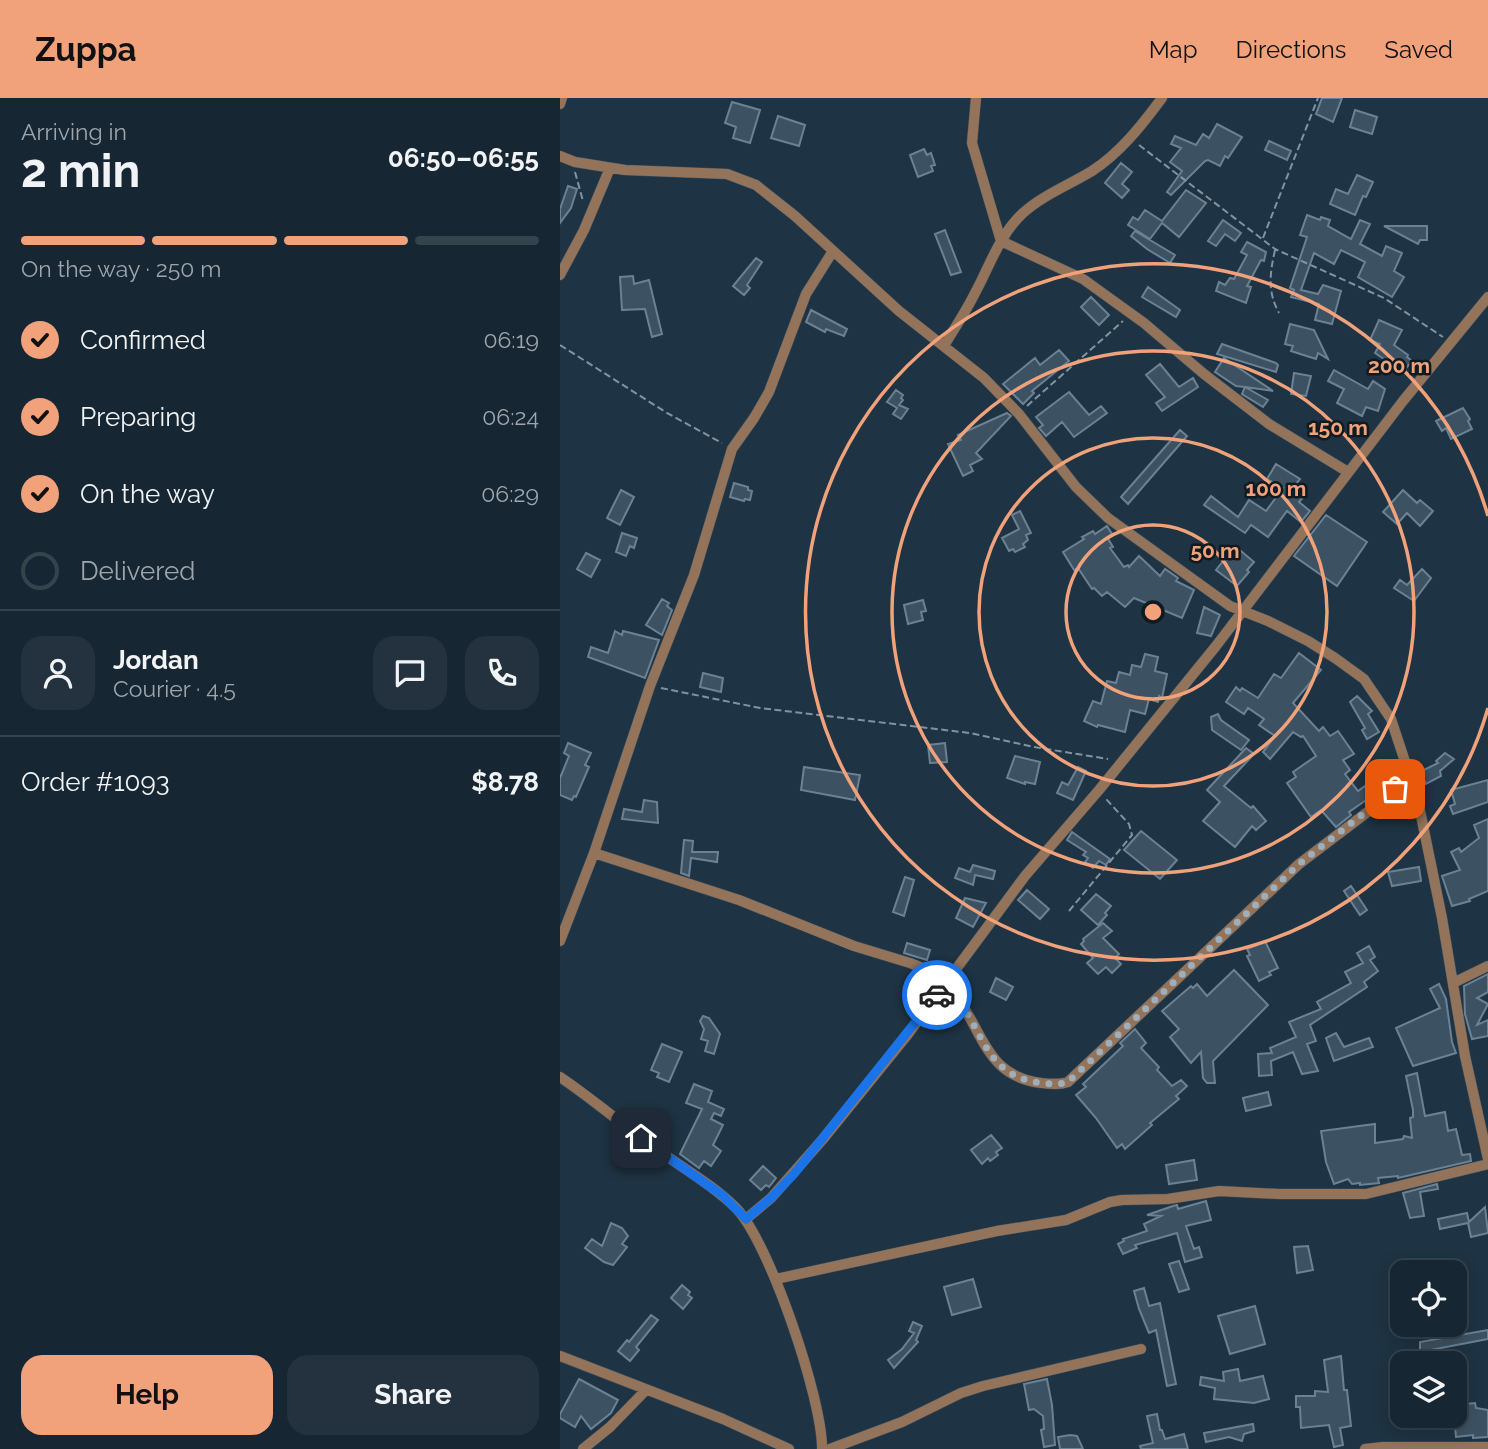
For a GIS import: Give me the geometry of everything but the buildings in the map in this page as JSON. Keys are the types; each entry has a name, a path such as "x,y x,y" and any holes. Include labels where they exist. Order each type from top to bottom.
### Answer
{"street":[{"path":"560,104 562,98"},
{"path":"976,98 972,143 1001,241 1083,279 1269,424 1348,472"},
{"path":"944,346 974,297 1001,241 1023,213 1112,155 1162,98"},
{"path":"560,156 575,162 610,168 727,174 756,186 795,216 899,312 984,378 1019,414 1076,487 1108,518 1220,599 1308,641 1364,680 1391,719 1424,826 1465,1056 1488,1162 1366,1194 1219,1191 1168,1199 1122,1200 1110,1202 1066,1220 998,1231 776,1279"},
{"path":"560,275 584,230 610,168"},
{"path":"560,940 594,853 649,686 694,575 732,449 769,392 806,294 833,251"},
{"path":"746,1219 794,1174 947,982 1025,876 1099,790 1243,611 1449,342 1487,299"},
{"path":"594,853 738,900 854,946 910,963 947,982 989,1052 1004,1070 1027,1081 1060,1084 1068,1082 1299,864 1411,779"},
{"path":"1453,984 1488,966"},
{"path":"560,1077 722,1195 746,1219 776,1279 816,1399 822,1449"},
{"path":"830,1449 902,1422 961,1393 1141,1349"},
{"path":"560,1356 723,1419 789,1449"},
{"path":"583,1449 610,1427 646,1390"},
{"path":"1365,1449 1488,1447"}],"path":[{"path":"1263,239 1318,98"},
{"path":"1129,138 1275,249 1384,298 1410,313 1449,342"},
{"path":"575,162 574,171 583,202"},
{"path":"1275,249 1270,288 1272,300 1279,313"},
{"path":"1019,414 1131,314"},
{"path":"560,345 667,413 732,449"},
{"path":"649,686 760,708 970,733 1121,761"},
{"path":"1069,911 1132,835 1129,824 1099,790"}],"way so far":[{"path":"937,995 945,985 952,992 973,1021 995,1061 1014,1077 1027,1081 1060,1084 1068,1082 1086,1068 1128,1024 1299,864 1395,789"}],"route":[{"path":"641,1138 722,1195 746,1219 771,1198 824,1139 937,995"}]}
